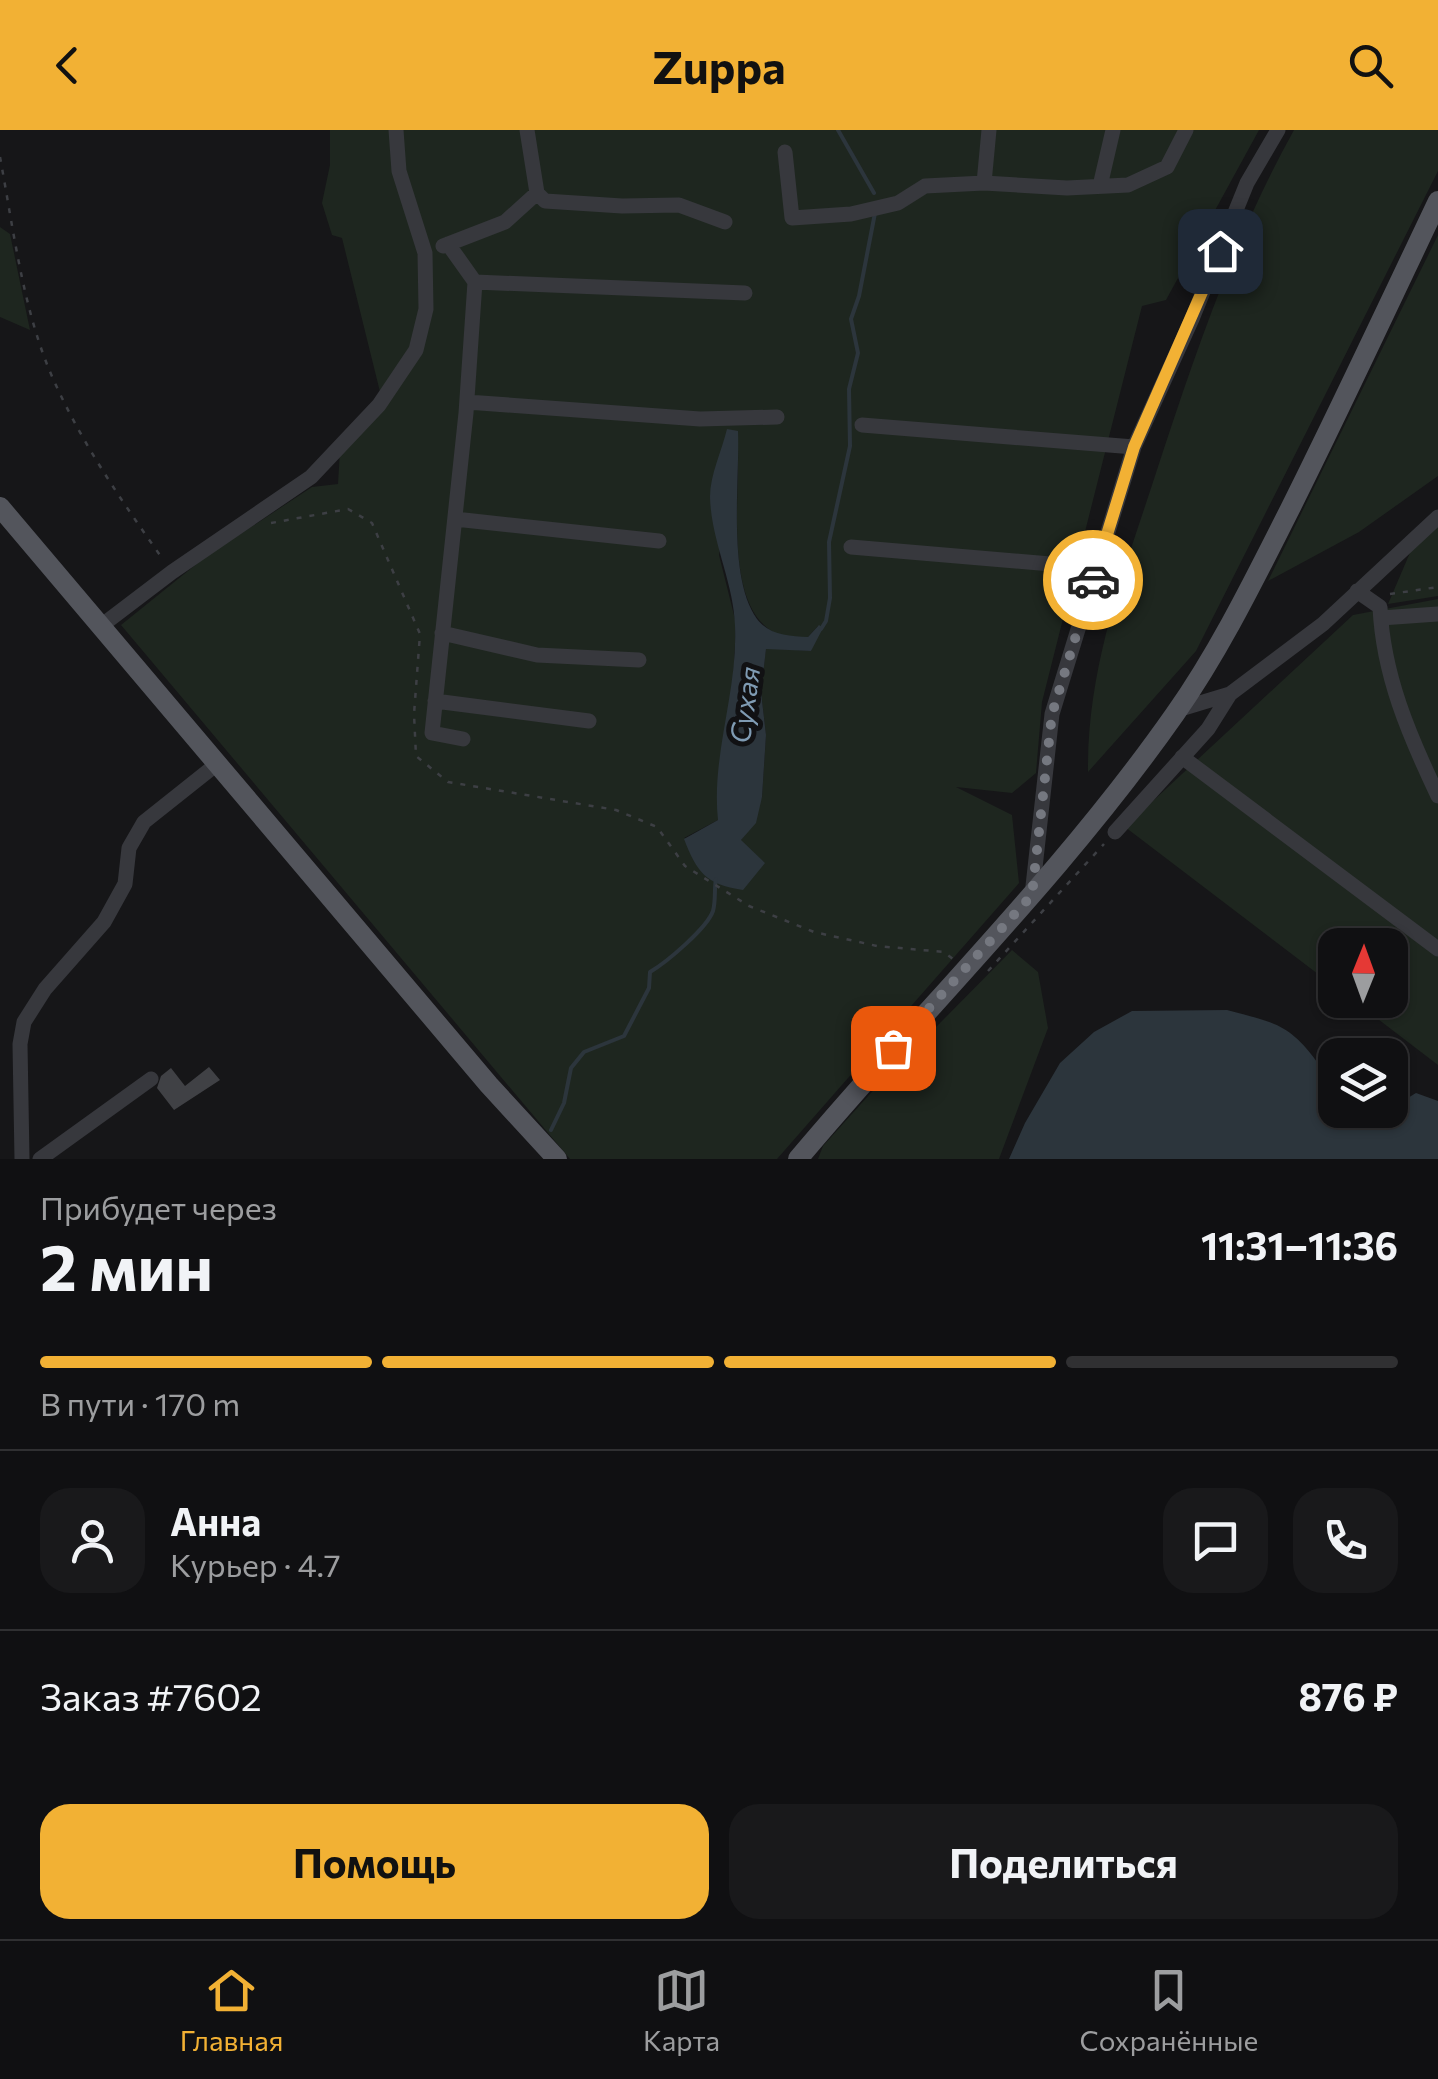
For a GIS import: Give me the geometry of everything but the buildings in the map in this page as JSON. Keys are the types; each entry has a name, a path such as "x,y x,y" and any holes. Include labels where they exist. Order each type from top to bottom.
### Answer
{"main road":[{"path":"798,1159 1110,803 1178,710 1249,590 1438,201"},
{"path":"0,508 488,1085 556,1159"}],"street":[{"path":"102,626 172,572 312,478 379,405 416,350 426,308 425,254 400,171 396,130"},
{"path":"527,130 537,192 545,202 678,205 725,222"},
{"path":"984,183 989,130"},
{"path":"1100,186 1113,130"},
{"path":"785,152 792,218 851,214 898,202 925,186 1128,185 1167,167 1186,130"},
{"path":"1032,895 1052,714 1134,447 1247,183 1278,130"},
{"path":"425,254 505,222 537,192"},
{"path":"448,244 475,282 467,402 432,733 463,739"},
{"path":"475,282 745,292"},
{"path":"467,402 700,419 777,417"},
{"path":"862,425 1134,447"},
{"path":"1178,710 1230,694 1362,594 1438,517"},
{"path":"455,519 659,541"},
{"path":"851,547 1097,568"},
{"path":"1362,594 1380,607 1386,662 1412,741 1438,796"},
{"path":"1381,618 1438,614"},
{"path":"442,633 536,656 639,660"},
{"path":"1115,832 1208,729 1230,694"},
{"path":"435,701 589,721"},
{"path":"1182,757 1438,949"},
{"path":"22,1159 20,1044 24,1022 44,989 104,922 125,884 129,848 144,822 217,764"},
{"path":"40,1159 151,1079"}],"path":[{"path":"0,157 36,333 51,374 102,473 172,572"},
{"path":"272,522 348,509 372,523 420,634 414,714 416,756 448,782 616,810 657,826 685,866 749,906 814,932 876,946 944,952 967,968"},
{"path":"1362,594 1438,587"}],"shaded area":[{"path":"330,130 1259,130 1166,300 1142,306 1042,702 1036,773 1012,793 956,787 1012,815 1019,883 777,1159 570,1159 121,625 204,558 312,487 338,484 340,450 384,408 342,238 332,235 322,203 330,165","holes":["737,431 738,542 747,598 759,619 777,634 808,637 818,626 811,651 766,648 761,692 766,735 762,797 741,840 684,838 718,820 718,775 733,687 736,623 719,555"]},
{"path":"1294,130 1438,130 1438,171 1196,651 1088,772 1089,733 1100,658 1131,549 1216,300 1252,214"},
{"path":"0,227 10,234 30,330 0,317"},
{"path":"1438,235 1438,476 1359,532 1268,581"},
{"path":"1438,525 1438,596 1388,604 1412,548"},
{"path":"1438,599 1438,1065 1408,1042 1408,1038 1377,1018 1408,1018 1408,928 1318,928 1318,974 1125,827 1353,615"},
{"path":"1012,950 1038,972 1048,1028 999,1159 818,1159 823,1146 869,1095"}],"water":[{"path":"727,429 738,431 738,555 748,601 757,619 773,631 808,637 819,625 823,628 811,651 766,649 761,692 766,735 762,797 756,823 741,840 765,863 743,890 704,875 684,839 718,820 718,772 733,675 735,626 710,497"},
{"path":"1227,1010 1281,1027 1300,1041 1318,1064 1318,1128 1408,1128 1408,1098 1416,1093 1438,1101 1438,1159 1009,1159 1060,1063 1094,1032 1132,1011"}],"waterway":[{"name":"Сухая","path":"838,130 874,193"},
{"name":"Сухая","path":"821,629 830,598 829,542 850,446 849,389 858,353 851,319 875,213"},
{"name":"Сухая","path":"551,1130 564,1103 571,1068 584,1052 624,1036 649,988 650,972 686,944 709,918 716,879"}],"way so far":[{"path":"893,1048 1032,895 1052,714 1093,580"}],"route":[{"path":"1093,580 1134,447 1220,251"}]}
